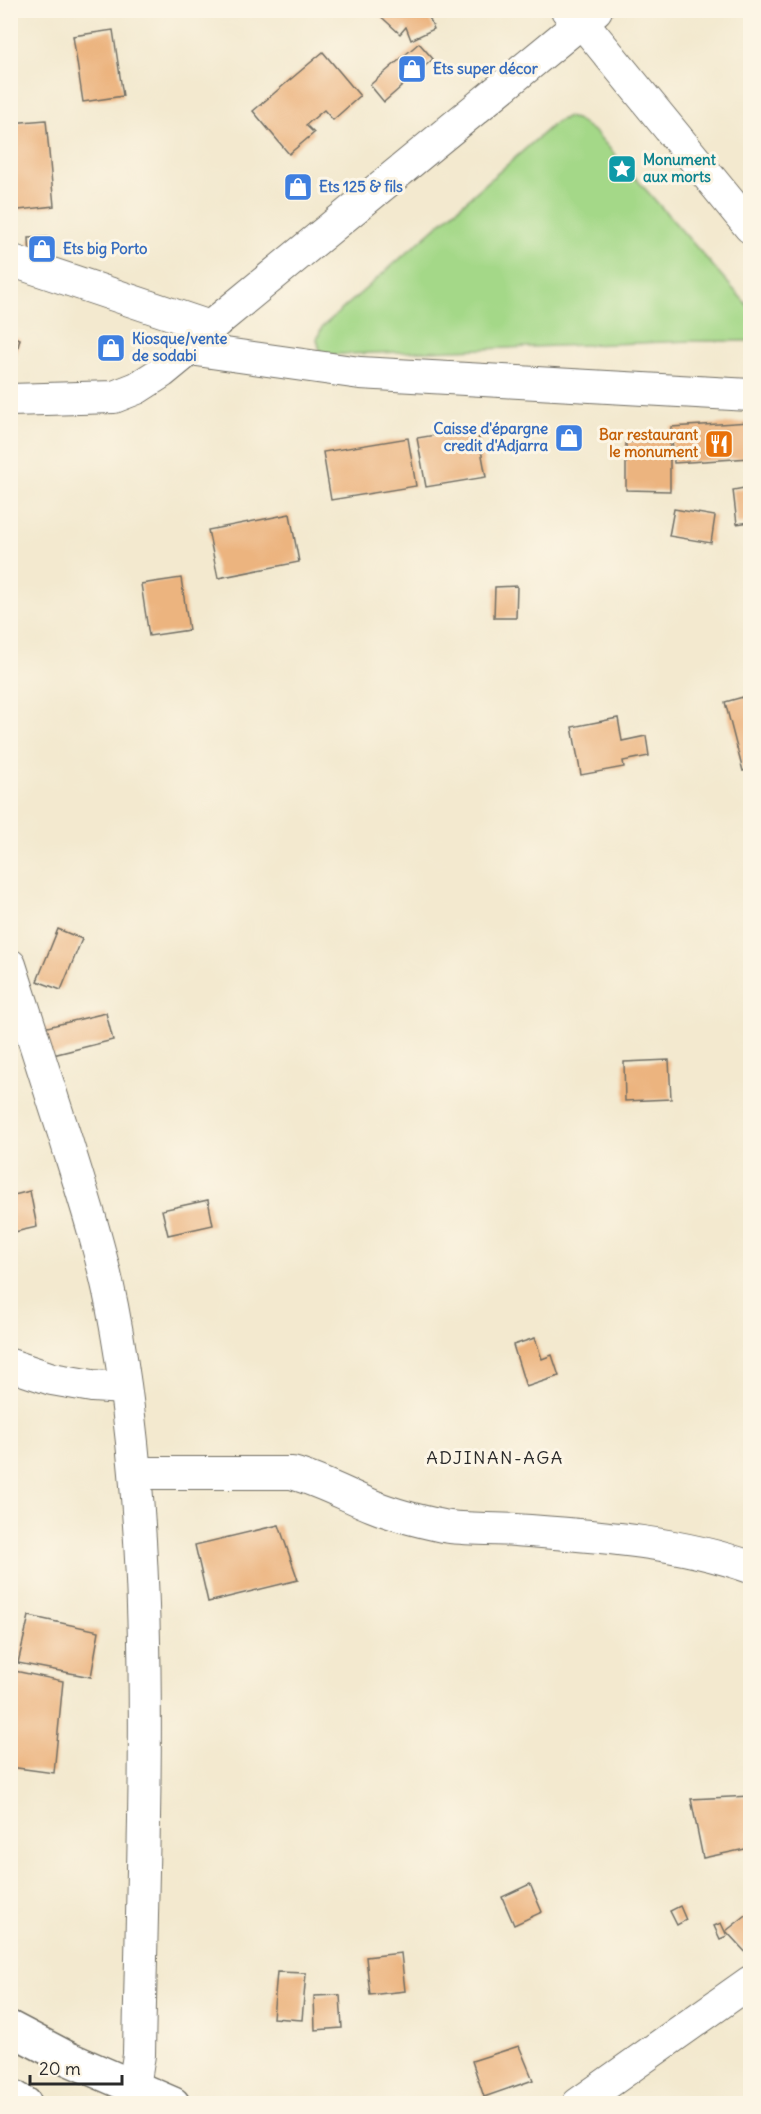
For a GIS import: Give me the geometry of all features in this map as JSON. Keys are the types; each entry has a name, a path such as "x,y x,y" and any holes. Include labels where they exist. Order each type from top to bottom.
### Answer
{"main road":[{"path":"10,2028 69,2059 174,2103"},
{"path":"10,2095 25,2103"}],"street":[{"path":"12,401 114,397 137,388 162,372 580,13 750,227"},
{"path":"10,260 200,338 360,373 750,395"},
{"path":"10,965 84,1197 112,1305 136,1473 144,1659 139,2055 134,2087"},
{"path":"10,1365 52,1378 92,1386 125,1388"},
{"path":"136,1473 292,1473 314,1479 382,1509 411,1519 446,1526 570,1534 632,1541 725,1558 750,1567"},
{"path":"578,2103 750,1982"}],"green space":[{"path":"567,117 576,119 596,133 750,308 750,341 691,341 321,355 317,339 322,327 556,122"}],"building":[{"path":"374,10 426,10 434,29 411,40 406,27 400,34"},
{"path":"113,30 123,96 83,102 73,36"},
{"path":"419,43 433,59 384,102 370,85"},
{"path":"323,52 360,96 333,120 324,110 306,125 314,133 289,154 253,111"},
{"path":"46,120 54,206 10,211 10,123"},
{"path":"47,237 49,257 30,259 29,238"},
{"path":"10,336 20,339 13,366 10,365"},
{"path":"750,422 750,458 674,463 671,427"},
{"path":"477,428 486,477 426,487 417,438"},
{"path":"408,438 416,486 331,500 323,452"},
{"path":"670,441 670,491 626,490 626,442"},
{"path":"750,487 750,522 737,524 733,490"},
{"path":"674,509 715,516 711,543 669,536"},
{"path":"290,514 299,562 218,578 208,530"},
{"path":"181,578 189,630 149,636 141,584"},
{"path":"517,586 516,618 494,618 495,587"},
{"path":"750,695 750,769 743,771 725,702"},
{"path":"618,718 622,741 646,736 649,756 623,761 624,767 581,775 572,727"},
{"path":"58,929 82,939 61,990 37,981"},
{"path":"106,1013 113,1040 49,1056 43,1028"},
{"path":"669,1060 671,1099 625,1101 624,1062"},
{"path":"30,1191 37,1227 10,1233 10,1196"},
{"path":"208,1200 213,1225 168,1235 162,1210"},
{"path":"535,1338 542,1359 552,1355 559,1376 526,1387 513,1345"},
{"path":"279,1525 298,1580 208,1602 195,1545"},
{"path":"29,1616 99,1631 91,1677 18,1663"},
{"path":"10,1670 63,1681 54,1773 10,1767"},
{"path":"750,1796 750,1848 703,1858 691,1799"},
{"path":"530,1884 542,1912 514,1925 502,1897"},
{"path":"680,1906 686,1920 677,1925 670,1911"},
{"path":"750,1912 750,1954 749,1956 726,1931"},
{"path":"721,1923 727,1936 720,1939 714,1926"},
{"path":"401,1953 405,1991 370,1995 366,1957"},
{"path":"277,1972 306,1973 302,2020 273,2018"},
{"path":"340,1995 342,2028 315,2030 314,1996"},
{"path":"519,2046 533,2080 484,2097 472,2061"}],"place":[{"name":"Ets super décor","path":"412,69"},
{"name":"Monument aux morts","path":"622,169"},
{"name":"Ets 125 & fils","path":"298,187"},
{"name":"Ets big Porto","path":"42,249"},
{"name":"Kiosque/vente de sodabi","path":"111,348"},
{"name":"Caisse d'épargne credit d'Adjarra","path":"569,438"},
{"name":"Bar restaurant le monument","path":"719,444"}],"district":[{"name":"ADJINAN-AGA","path":"495,1458"}]}
